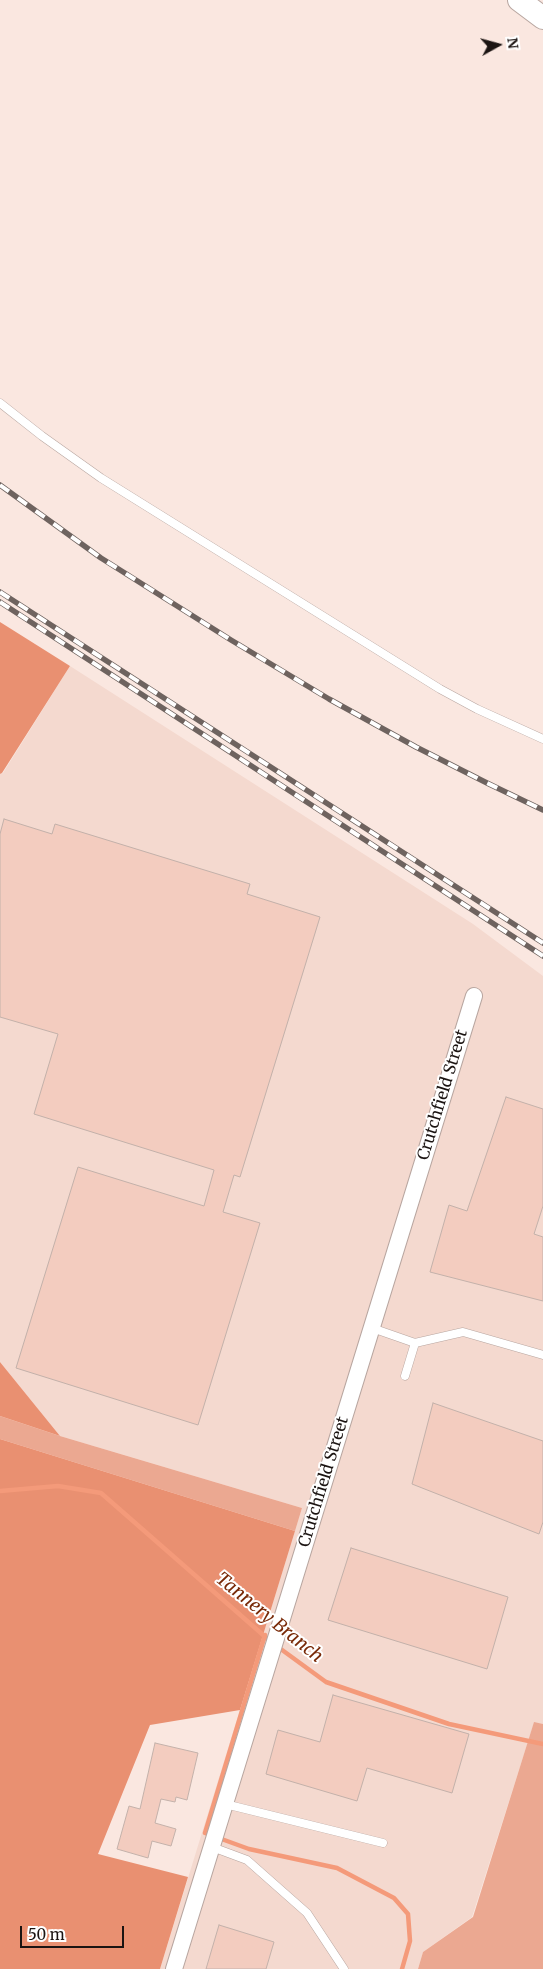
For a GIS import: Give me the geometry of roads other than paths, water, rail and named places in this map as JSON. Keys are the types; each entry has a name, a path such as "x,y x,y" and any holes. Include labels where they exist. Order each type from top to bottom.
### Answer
{"street":[{"path":"519,0 543,18"},
{"name":"Crutchfield Street","path":"174,1969 474,996"}],"lane":[{"path":"0,403 100,478 432,684 477,709 543,739"},
{"path":"372,1328 415,1343 463,1332 543,1355"},
{"path":"405,1376 415,1343"},
{"path":"225,1804 383,1843"},
{"path":"212,1846 247,1860 308,1913 344,1969"}],"waterway":[{"name":"Tannery Branch","path":"0,1491 58,1486 101,1493 270,1641"},
{"path":"265,1635 205,1833 249,1849 337,1868 394,1898 408,1914 410,1941 402,1969"},
{"name":"Tannery Branch","path":"278,1647 326,1682 449,1724 543,1744"}],"railway":[{"path":"0,485 101,558 329,699 416,747 543,810"},
{"path":"0,592 543,943"},
{"path":"0,602 543,956"}]}
